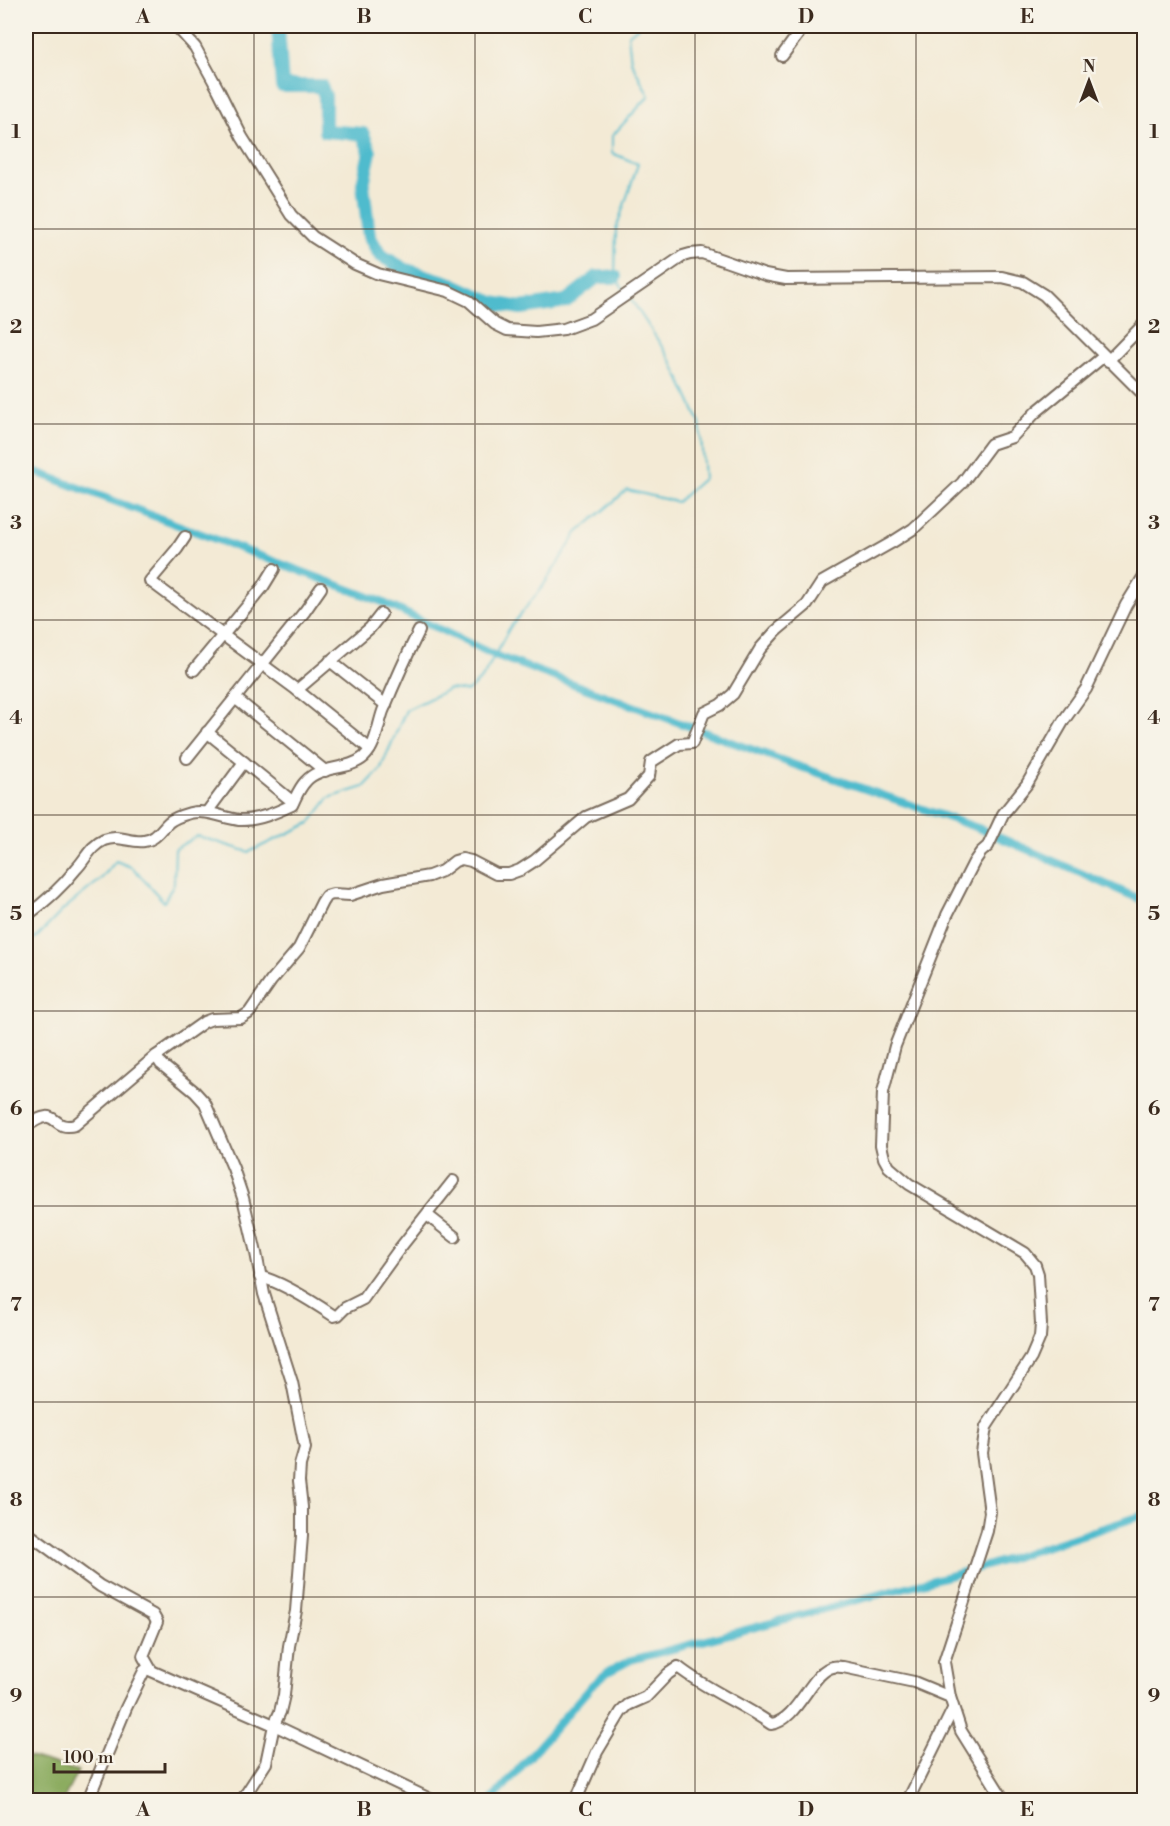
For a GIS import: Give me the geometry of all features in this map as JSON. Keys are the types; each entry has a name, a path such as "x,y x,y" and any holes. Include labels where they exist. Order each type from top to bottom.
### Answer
{"street":[{"path":"176,26 195,47 242,138 291,215 313,237 355,264 378,274 448,291 469,301 495,324 507,330 536,332 564,329 591,319 684,256 696,253 710,255 765,275 786,279 979,276 1009,278 1023,282 1044,295 1144,395"},
{"path":"782,56 804,26"},
{"path":"26,1127 37,1118 47,1116 64,1126 75,1125 156,1056 207,1020 237,1019 249,1013 271,981 299,948 326,896 356,894 383,884 429,876 462,858 495,874 509,874 534,861 586,817 628,799 649,776 651,762 679,744 692,743 704,713 720,705 733,694 760,649 776,631 807,605 822,582 891,543 919,524 962,483 991,444 1012,437 1044,405 1143,328"},
{"path":"184,537 150,581 263,664 370,749"},
{"path":"194,670 263,587 274,569"},
{"path":"1004,1800 961,1731 951,1703 944,1662 987,1531 990,1512 981,1453 986,1427 1031,1358 1040,1337 1038,1274 1035,1265 1025,1253 909,1184 893,1171 884,1158 881,1106 885,1081 898,1037 947,915 974,862 991,842 1001,818 1027,784 1086,689 1126,605 1144,576"},
{"path":"186,758 263,664 321,588"},
{"path":"297,690 370,628 381,614"},
{"path":"26,916 56,891 78,868 90,849 101,841 108,838 140,842 152,840 170,821 194,812 207,812 241,820 277,812 292,805 307,779 356,762 366,756 374,742 386,705 419,631"},
{"path":"330,661 386,705"},
{"path":"235,698 325,771"},
{"path":"207,732 293,802"},
{"path":"207,812 244,762"},
{"path":"156,1056 161,1064 205,1103 229,1159 243,1198 274,1331 292,1382 305,1448 300,1465 299,1481 302,1536 296,1611 289,1646 284,1695 274,1725 266,1763 242,1800"},
{"path":"260,1277 284,1286 334,1317 345,1308 363,1299 453,1181"},
{"path":"427,1215 455,1237"},
{"path":"26,1532 100,1586 153,1615 157,1622 143,1656 151,1670"},
{"path":"576,1800 597,1752 621,1712 628,1705 646,1697 678,1667 755,1712 771,1724 782,1722 817,1679 832,1667 843,1667 914,1682 951,1703"},
{"path":"88,1800 134,1689 144,1671 151,1670 432,1800"},
{"path":"908,1800 951,1703"}],"green space":[{"path":"26,1756 78,1771 63,1800 26,1800"}],"waterway":[{"path":"278,26 282,86 321,86 325,96 325,131 363,134 370,152 363,184 369,236 380,255 406,270 452,284 493,303 521,308 566,301 597,277 615,277"},
{"path":"626,292 615,277 616,229 638,164 612,153 612,136 649,96 631,61 628,35 639,26"},
{"path":"26,940 36,938 64,909 100,880 116,861 133,868 164,902 174,883 175,849 197,836 249,852 310,823 329,798 364,787 380,770 406,710 449,689 468,691 483,677 509,629 543,586 577,533 627,490 677,502 704,478 700,423 672,362 629,296"},
{"path":"26,468 380,601 494,655 795,765 978,828 1144,901"},
{"path":"492,1800 593,1684 608,1672 631,1660 986,1566 1144,1515"}]}
